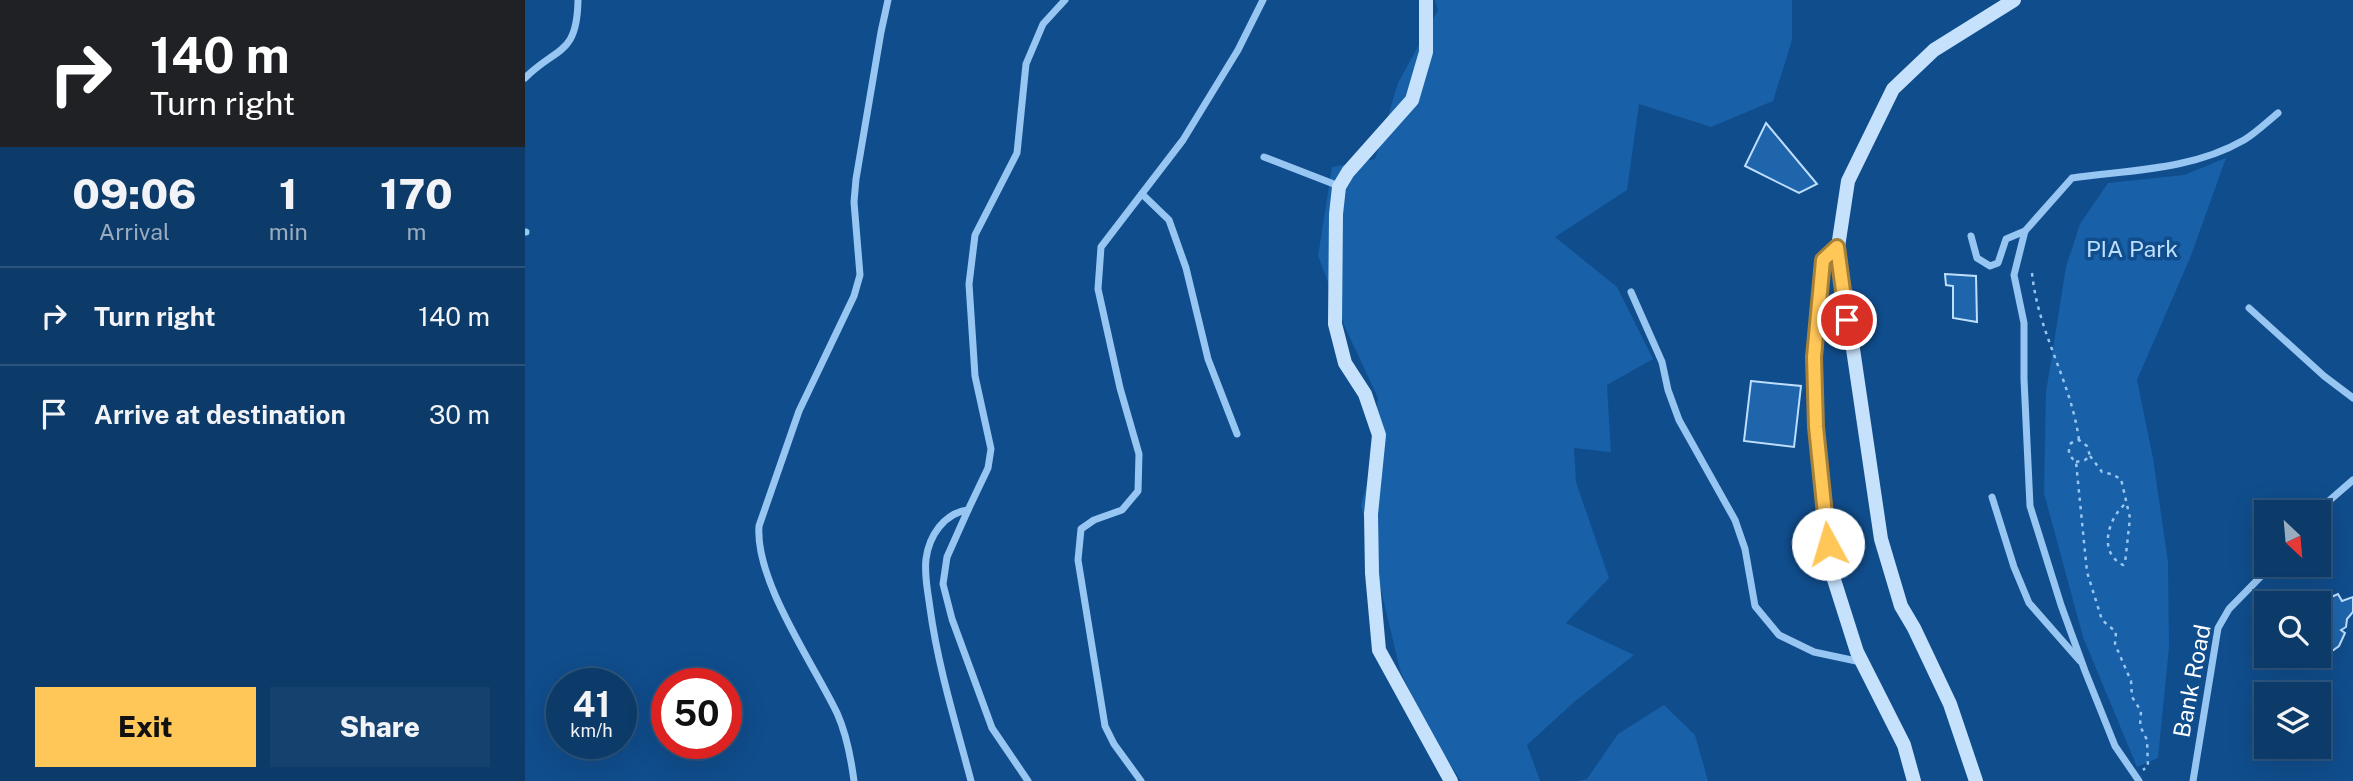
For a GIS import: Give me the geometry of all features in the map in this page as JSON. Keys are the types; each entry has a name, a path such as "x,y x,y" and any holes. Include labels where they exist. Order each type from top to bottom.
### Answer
{"main road":[{"path":"1426,0 1426,52 1412,100 1348,172 1339,187 1336,214 1335,324 1345,363 1365,394 1379,435 1371,526 1379,650 1451,781"},
{"path":"1976,781 1950,704 1901,606 1881,539 1837,247 1848,181 1892,89 1934,50 2014,0"},
{"path":"1837,247 1823,260 1814,357 1816,427 1831,567 1862,662 1904,745 1914,781"}],"street":[{"path":"525,78 568,45 573,33 578,0"},
{"path":"854,781 849,747 838,715 781,607 758,544 759,526 799,411 854,296 860,275 854,202 856,178 888,0"},
{"path":"1028,781 992,728 952,619 943,584 947,557 988,468 991,449 975,376 969,284 975,235 1017,153 1026,64 1043,24 1065,0"},
{"path":"1141,781 1114,744 1105,726 1078,559 1081,529 1094,520 1122,510 1138,491 1139,454 1120,388 1098,289 1101,247 1183,140 1238,50 1263,0"},
{"path":"1971,236 1977,258 1990,266 1998,263 2006,239 2025,231 2072,178 2151,170 2200,159 2245,140 2278,113"},
{"path":"1264,157 1339,187"},
{"path":"1142,194 1169,220 1185,268 1208,359 1237,434"},
{"path":"2025,231 2014,275 2024,323 2030,506 2082,664 2115,746 2137,778"},
{"path":"1631,292 1662,362 1668,390 1679,420 1735,520 1745,548 1755,606 1779,635 1814,652 1862,662"},
{"path":"2249,308 2324,376 2353,398"},
{"path":"2330,500 2353,480"},
{"path":"1992,497 2014,567 2029,603 2082,664"},
{"path":"968,510 952,514 930,541 926,581 935,647 971,781"},
{"name":"Bank Road","path":"2193,781 2218,628 2229,609 2259,578"}],"path":[{"path":"2032,274 2041,322 2070,393 2079,440 2087,446 2090,456 2102,472 2121,480 2130,518 2123,565 2113,556 2107,542 2114,514 2126,504"},
{"path":"2079,440 2070,443 2068,449 2070,457 2076,462 2087,572 2102,620 2116,632 2115,644 2131,681 2132,697 2141,711 2140,726 2147,740 2148,766 2137,778"},
{"path":"2076,462 2090,456"}],"green space":[{"path":"1435,0 1792,0 1792,40 1773,101 1711,127 1639,104 1627,190 1555,237 1617,287 1653,359 1607,385 1611,452 1574,448 1576,482 1609,578 1566,623 1634,655 1574,702 1527,745 1540,781 1461,781 1425,725 1400,670 1361,505 1368,480 1378,398 1345,327 1318,256 1332,167 1375,159 1398,83 1438,10"},
{"name":"PIA Park","path":"2226,158 2190,258 2137,380 2153,458 2168,562 2169,647 2158,758 2137,767 2083,637 2044,493 2046,392 2066,267 2080,224 2108,183 2184,175"},
{"path":"1664,705 1695,735 1708,781 1579,781 1587,779 1618,734"}],"building":[{"path":"1766,123 1817,184 1799,193 1745,166"},
{"path":"1945,274 1976,276 1977,322 1953,318 1953,286 1946,285"},
{"path":"1751,381 1801,386 1794,447 1744,441"},
{"path":"2338,594 2342,601 2353,597 2353,612 2347,619 2346,627 2341,630 2345,633 2339,646 2331,652 2331,597"}],"route":[{"path":"1828,544 1816,427 1814,357 1823,260 1837,247 1847,320"}]}
